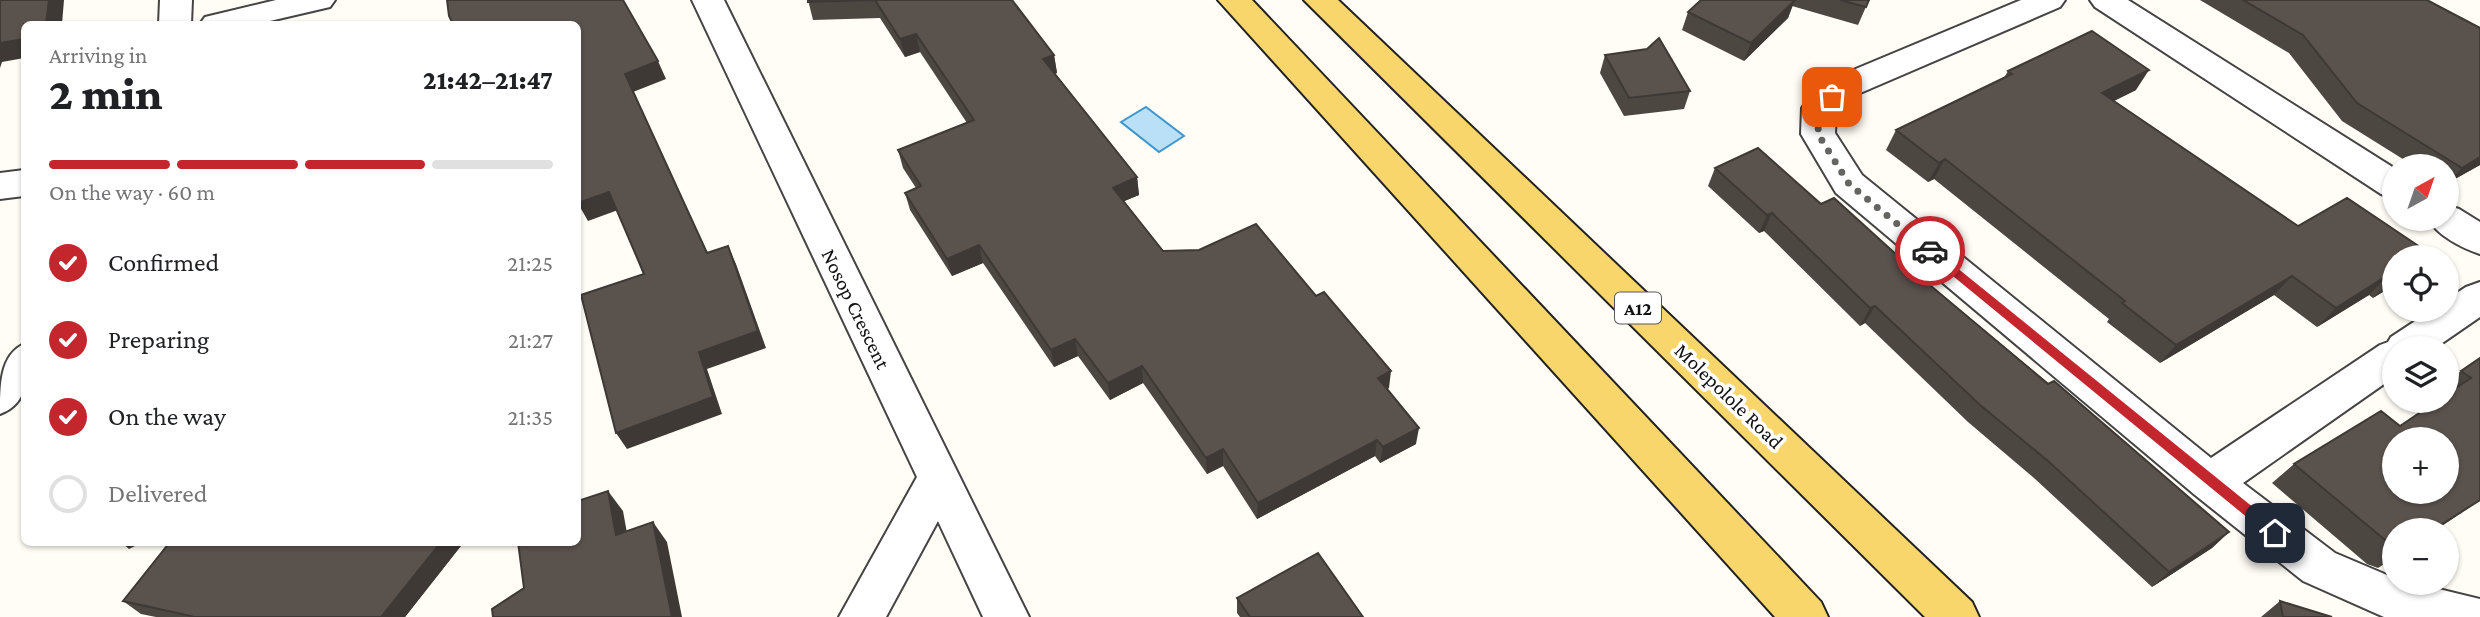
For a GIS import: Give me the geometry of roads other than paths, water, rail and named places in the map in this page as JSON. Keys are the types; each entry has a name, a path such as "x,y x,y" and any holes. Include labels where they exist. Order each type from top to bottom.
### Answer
{"main road":[{"path":"1234,0 1805,617"},
{"name":"Molepolole Road","path":"1320,0 1956,617"}],"street":[{"path":"175,21 176,0"},
{"path":"229,21 319,0"},
{"name":"Nosop Crescent","path":"708,0 1006,617"},
{"path":"2049,0 1846,86 1819,108 1818,134 1849,184 2210,482 2319,567 2386,597 2472,617"},
{"path":"2106,0 2382,177"},
{"path":"0,186 21,183"},
{"path":"2459,226 2480,240"},
{"path":"2423,336 2480,297"},
{"path":"2210,482 2382,364"},
{"path":"0,397 21,365"},
{"path":"862,617 938,479"}],"water":[{"path":"1146,107 1184,136 1159,152 1121,122"}]}
